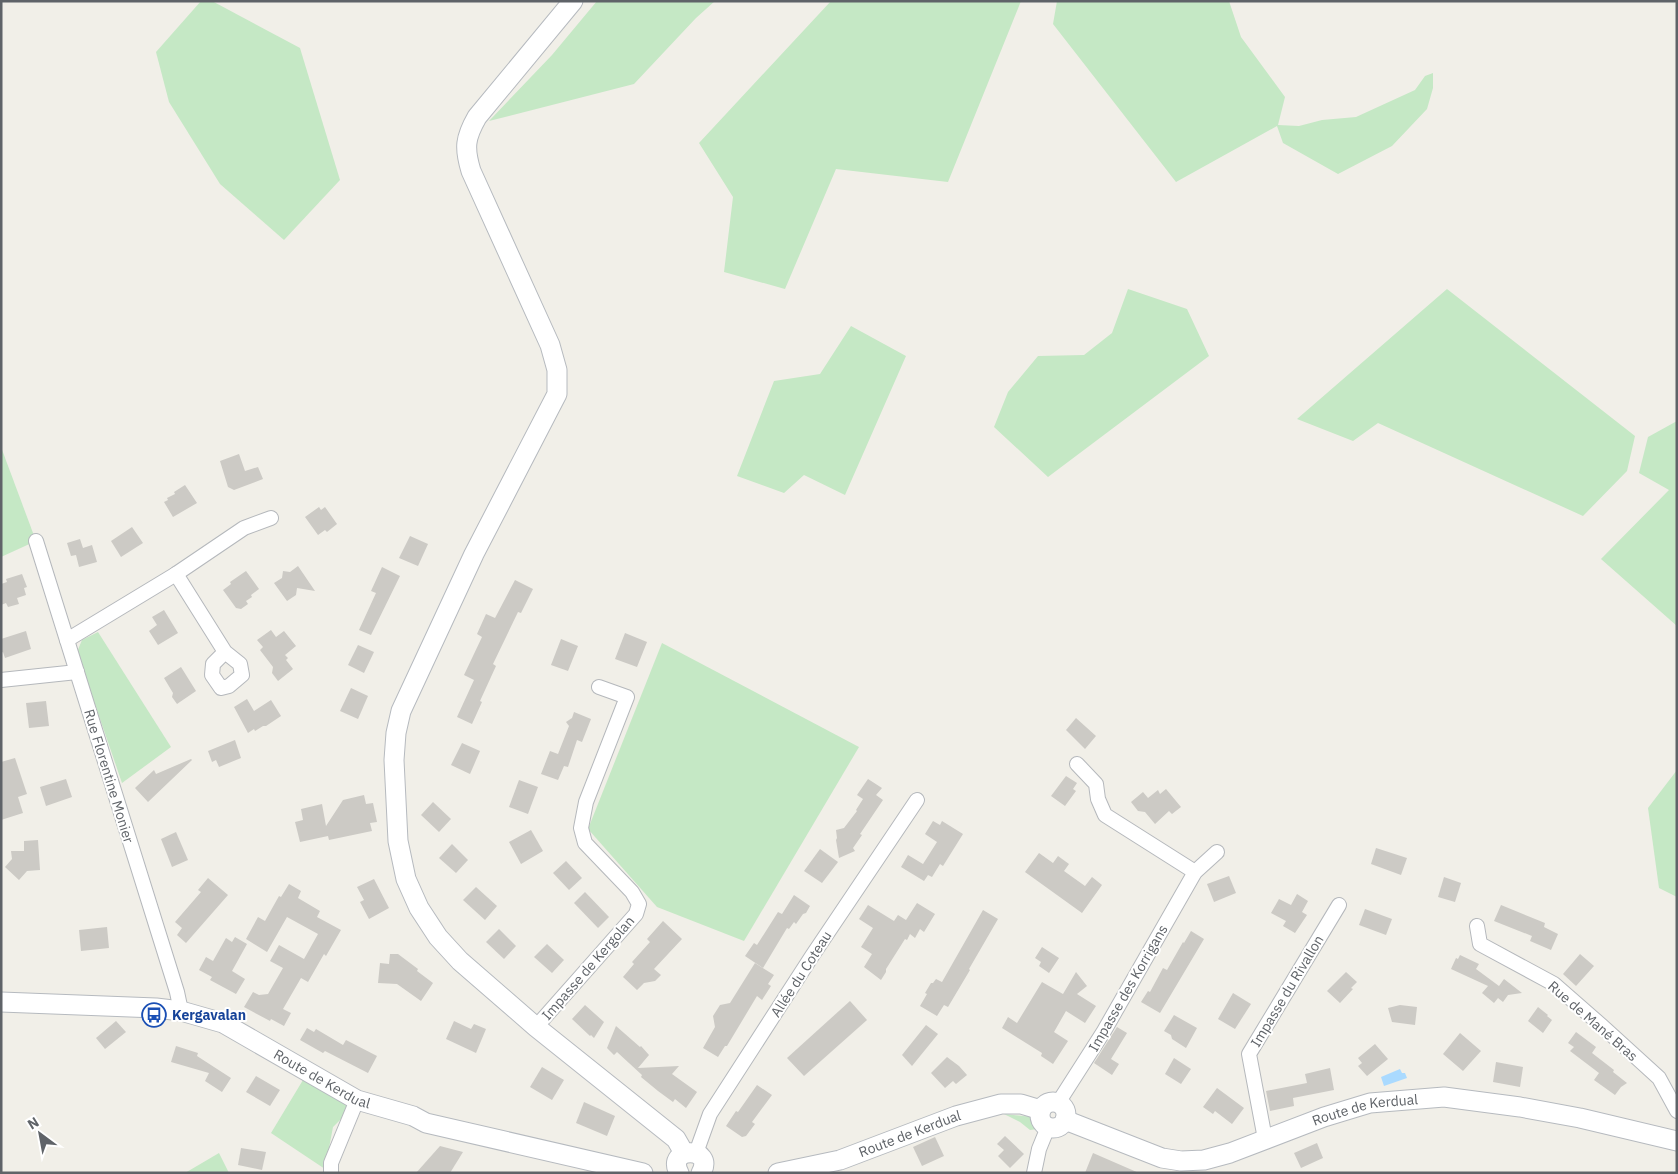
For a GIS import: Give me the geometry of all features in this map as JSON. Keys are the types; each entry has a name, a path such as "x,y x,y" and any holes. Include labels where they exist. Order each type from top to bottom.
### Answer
{"street":[{"path":"572,1 478,117 467,138 466,155 471,171 550,345 557,370 557,394 474,554 401,711 396,734 394,760 398,842 406,879 420,908 438,937 460,961 536,1027 676,1139 690,1167"},
{"path":"67,640 176,574 244,528 271,518"},
{"name":"Rue Florentine Monier","path":"36,541 177,992 181,1011"},
{"path":"176,574 225,652"},
{"path":"1,680 77,672"},
{"name":"Impasse de Kergolan","path":"536,1027 636,914 639,904 632,892 585,842 581,828 586,802 627,697 600,687"},
{"path":"1078,764 1096,784 1098,799 1105,815 1194,872"},
{"name":"Allée du Coteau","path":"690,1167 710,1114 812,956 917,800"},
{"name":"Impasse des Korrigans","path":"1034,1173 1039,1149 1053,1115 1104,1031 1194,872 1217,852"},
{"name":"Impasse du Rivallon","path":"1265,1140 1249,1054 1339,905"},
{"name":"Rue de Mané Bras","path":"1477,926 1480,944 1554,984 1659,1078 1677,1111"},
{"name":"Route de Kerdual","path":"1,1002 156,1008 181,1011 223,1023 357,1100 412,1116 426,1123 643,1173"},
{"name":"Route de Kerdual","path":"778,1173 840,1160 956,1116 1001,1104 1021,1104 1162,1158 1181,1161 1204,1160 1230,1153 1324,1117 1370,1103 1444,1097 1580,1118 1677,1141"},
{"path":"331,1173 331,1163 357,1100"}],"green space":[{"path":"201,1 212,1 300,48 340,180 284,240 220,184 169,102 156,52"},
{"path":"597,1 715,1 696,18 634,84 489,121 552,55"},
{"path":"831,1 1021,1 948,182 836,169 785,289 724,272 733,197 699,143"},
{"path":"1057,1 1229,1 1241,37 1285,97 1278,125 1299,126 1322,120 1356,117 1415,90 1425,76 1433,73 1433,88 1427,109 1392,146 1338,174 1283,143 1277,126 1176,182 1053,24"},
{"path":"1128,289 1187,309 1209,356 1048,477 994,427 1008,392 1038,356 1084,355 1112,333"},
{"path":"1447,289 1635,436 1627,471 1583,516 1378,423 1353,441 1297,419"},
{"path":"851,326 906,356 845,495 804,475 784,493 737,476 774,381 820,374"},
{"path":"1677,421 1677,626 1601,559 1669,490 1639,473 1648,437"},
{"path":"1,447 36,541 1,557"},
{"path":"98,632 171,747 122,783 77,652 82,640"},
{"path":"662,643 859,747 744,941 657,907 588,829"},
{"path":"1677,770 1677,897 1659,888 1648,808"},
{"path":"303,1080 349,1106 344,1116 333,1127 325,1169 271,1133"},
{"path":"1004,1114 1043,1118 1038,1129 1030,1130 1020,1122"},
{"path":"219,1153 229,1173 185,1173"}],"water":[{"path":"1400,1069 1407,1078 1384,1086 1381,1077"}],"building":[{"path":"239,454 245,471 258,467 263,479 234,490 228,487 220,461"},
{"path":"185,485 197,503 173,517 164,502"},
{"path":"319,507 321,510 325,507 337,524 327,532 325,530 318,535 305,517"},
{"path":"132,527 143,543 121,557 111,541"},
{"path":"410,536 428,544 418,566 399,558"},
{"path":"80,539 83,548 92,545 97,562 79,567 76,555 71,556 67,543"},
{"path":"298,566 315,591 297,588 296,595 287,601 274,583 282,578 283,571 290,572"},
{"path":"382,567 400,576 371,635 359,630 376,593 371,591"},
{"path":"246,571 259,589 246,601 248,604 241,609 236,608 223,590 231,584 230,582"},
{"path":"22,574 27,587 24,588 26,595 17,598 19,604 8,607 6,603 1,605 1,584 7,582 6,579"},
{"path":"515,580 533,589 521,613 518,612 493,664 496,666 472,724 457,717 474,680 464,675 482,637 477,634 486,614 495,618"},
{"path":"164,610 178,633 158,645 149,631 157,625 152,617"},
{"path":"271,630 276,637 284,631 296,646 285,655 288,658 286,660 293,669 278,681 272,673 273,667 260,650 263,647 257,640"},
{"path":"26,631 31,649 5,658 3,652 1,653 1,639"},
{"path":"625,633 647,642 637,667 615,659"},
{"path":"561,639 578,646 568,671 551,665"},
{"path":"358,645 374,652 364,673 348,665"},
{"path":"181,667 196,691 177,704 164,678"},
{"path":"351,688 368,696 358,719 340,711"},
{"path":"247,699 254,711 271,700 281,716 266,726 255,731 254,729 248,733 234,707"},
{"path":"46,701 49,726 29,728 26,703"},
{"path":"574,712 591,719 582,742 577,740 568,767 564,766 558,780 541,774 550,751 558,754 569,726 566,722 572,718"},
{"path":"1076,718 1096,736 1085,749 1066,730"},
{"path":"235,740 241,758 219,767 216,760 212,762 208,751"},
{"path":"462,743 480,751 470,774 451,765"},
{"path":"15,758 27,794 18,797 23,813 1,820 1,762"},
{"path":"191,759 148,802 135,788 154,770 156,774"},
{"path":"1066,776 1077,783 1073,789 1076,791 1065,806 1051,796"},
{"path":"66,779 72,797 46,806 40,787"},
{"path":"868,779 882,788 876,795 883,800 860,834 862,835 853,848 855,851 839,858 836,830 844,828 857,811 863,799 857,795"},
{"path":"519,780 538,787 528,814 509,807"},
{"path":"1166,789 1181,807 1172,814 1169,811 1155,824 1145,812 1138,811 1131,802 1143,792 1148,798 1158,790 1160,794"},
{"path":"364,795 366,804 373,803 377,822 370,823 372,831 329,840 328,836 300,842 295,822 303,820 301,809 322,804 326,826 343,800"},
{"path":"433,802 451,819 439,832 421,815"},
{"path":"933,821 940,825 942,821 963,834 943,866 940,864 932,877 928,875 924,881 901,867 908,855 923,864 937,842 925,834"},
{"path":"531,830 543,851 521,864 509,842"},
{"path":"176,832 188,860 172,867 161,839"},
{"path":"38,840 40,870 27,871 19,880 5,867 12,859 11,851 24,851 24,841"},
{"path":"452,844 468,860 456,873 439,858"},
{"path":"1376,848 1407,858 1401,875 1371,864"},
{"path":"820,849 838,862 822,883 804,871"},
{"path":"1039,853 1053,863 1058,856 1069,864 1064,871 1085,886 1092,877 1102,885 1082,913 1025,872"},
{"path":"566,861 582,878 569,890 553,873"},
{"path":"1229,876 1236,893 1214,902 1207,884"},
{"path":"1444,877 1461,883 1455,902 1438,897"},
{"path":"208,878 228,895 186,943 177,935 182,928 175,922 201,892 198,890"},
{"path":"374,879 389,908 369,919 360,902 364,900 357,887"},
{"path":"289,884 301,891 298,898 320,911 317,917 341,930 308,982 301,978 283,1009 291,1013 284,1026 244,1007 253,992 259,995 268,994 283,968 270,961 279,945 304,959 318,934 287,917 267,952 246,939 258,917 265,921 279,896 281,897"},
{"path":"476,887 497,906 485,920 463,900"},
{"path":"585,892 609,917 598,928 574,903"},
{"path":"1297,894 1308,901 1302,912 1307,915 1295,933 1283,926 1286,921 1271,913 1279,899 1291,905"},
{"path":"794,895 810,906 796,924 794,922 789,929 787,928 763,968 745,956 754,943 757,945 778,912 782,914"},
{"path":"917,903 935,914 924,932 920,929 915,938 910,934 907,940 905,939 881,980 864,967 872,954 861,947 873,928 859,919 868,905 894,921 898,915 906,920"},
{"path":"1501,905 1545,923 1544,927 1558,934 1551,950 1530,941 1532,936 1494,921"},
{"path":"1365,909 1392,919 1386,935 1359,925"},
{"path":"983,910 998,919 948,1007 944,1005 937,1016 920,1006 927,994 925,993 936,979 942,982"},
{"path":"663,921 682,939 654,969 661,975 655,981 644,983 637,990 623,977 634,964 632,962 650,942 647,939"},
{"path":"107,927 109,948 81,951 79,930"},
{"path":"499,929 516,946 504,959 486,942"},
{"path":"1191,931 1204,939 1160,1013 1141,1002 1148,991 1150,992 1163,968 1167,970"},
{"path":"235,937 247,944 232,971 245,979 236,994 210,980 212,977 199,970 206,957 213,961 226,938 232,942"},
{"path":"547,944 564,960 552,973 534,957"},
{"path":"1042,947 1059,958 1049,973 1039,966 1041,962 1035,958"},
{"path":"390,954 398,954 433,983 421,1001 397,984 378,983 380,963 389,964"},
{"path":"1580,954 1594,966 1576,986 1563,974"},
{"path":"1460,955 1479,964 1476,969 1499,986 1504,979 1522,993 1508,995 1503,1002 1498,998 1494,1003 1482,993 1488,986 1451,969 1456,958 1458,959"},
{"path":"755,963 774,975 768,984 771,986 762,1000 757,996 727,1046 725,1046 718,1057 703,1048 715,1027 713,1016 720,1005 730,1003"},
{"path":"1076,972 1087,986 1077,994 1096,1006 1085,1023 1066,1011 1054,1032 1068,1041 1053,1064 1041,1056 1042,1053 1002,1028 1008,1017 1017,1023 1042,982 1063,994"},
{"path":"1346,972 1357,982 1340,1003 1327,991"},
{"path":"1233,993 1251,1004 1235,1029 1218,1019"},
{"path":"850,1001 867,1020 804,1076 787,1058"},
{"path":"585,1005 604,1022 594,1038 572,1019"},
{"path":"1400,1005 1417,1007 1415,1025 1392,1022 1388,1008"},
{"path":"1538,1007 1552,1020 1543,1033 1528,1021"},
{"path":"1174,1015 1197,1028 1186,1048 1164,1031"},
{"path":"116,1021 126,1032 105,1049 96,1038"},
{"path":"454,1021 471,1029 474,1024 486,1029 476,1053 446,1039"},
{"path":"926,1025 938,1034 912,1066 902,1055"},
{"path":"616,1026 649,1055 638,1068 679,1066 672,1074 697,1092 686,1108 675,1099 673,1102 658,1091 641,1077 642,1075 617,1052 614,1055 607,1048"},
{"path":"1117,1027 1127,1033 1111,1059 1119,1064 1112,1075 1094,1063"},
{"path":"307,1028 314,1032 316,1029 343,1045 346,1040 377,1056 368,1073 325,1051 323,1053 300,1040"},
{"path":"1576,1032 1596,1047 1592,1053 1627,1083 1615,1095 1594,1080 1599,1073 1570,1051 1574,1047 1568,1043"},
{"path":"1460,1033 1481,1051 1463,1071 1443,1054"},
{"path":"1375,1044 1388,1059 1367,1076 1358,1066 1362,1063 1358,1058"},
{"path":"176,1046 198,1053 197,1056 231,1078 222,1092 205,1081 209,1073 171,1062"},
{"path":"947,1057 967,1075 956,1084 953,1081 945,1088 931,1073"},
{"path":"1174,1058 1191,1069 1181,1084 1165,1074"},
{"path":"1496,1062 1523,1067 1520,1087 1493,1082"},
{"path":"542,1067 564,1080 552,1100 530,1087"},
{"path":"1330,1068 1334,1090 1293,1098 1294,1106 1270,1111 1266,1091 1307,1083 1305,1074"},
{"path":"256,1076 280,1090 270,1106 246,1092"},
{"path":"757,1085 772,1095 752,1122 755,1124 746,1136 742,1137 726,1126"},
{"path":"1217,1088 1244,1108 1232,1124 1215,1111 1213,1114 1203,1107"},
{"path":"584,1102 615,1116 607,1136 576,1123"},
{"path":"1005,1136 1024,1154 1010,1168 998,1156 1004,1150 997,1144"},
{"path":"935,1137 944,1156 922,1166 913,1147"},
{"path":"1317,1143 1323,1158 1301,1168 1294,1153"},
{"path":"440,1146 463,1152 450,1173 416,1173"},
{"path":"241,1148 266,1152 262,1170 238,1165"},
{"path":"1093,1153 1139,1173 1085,1173"}],"place":[{"name":"Kergavalan","path":"154,1015"}]}
